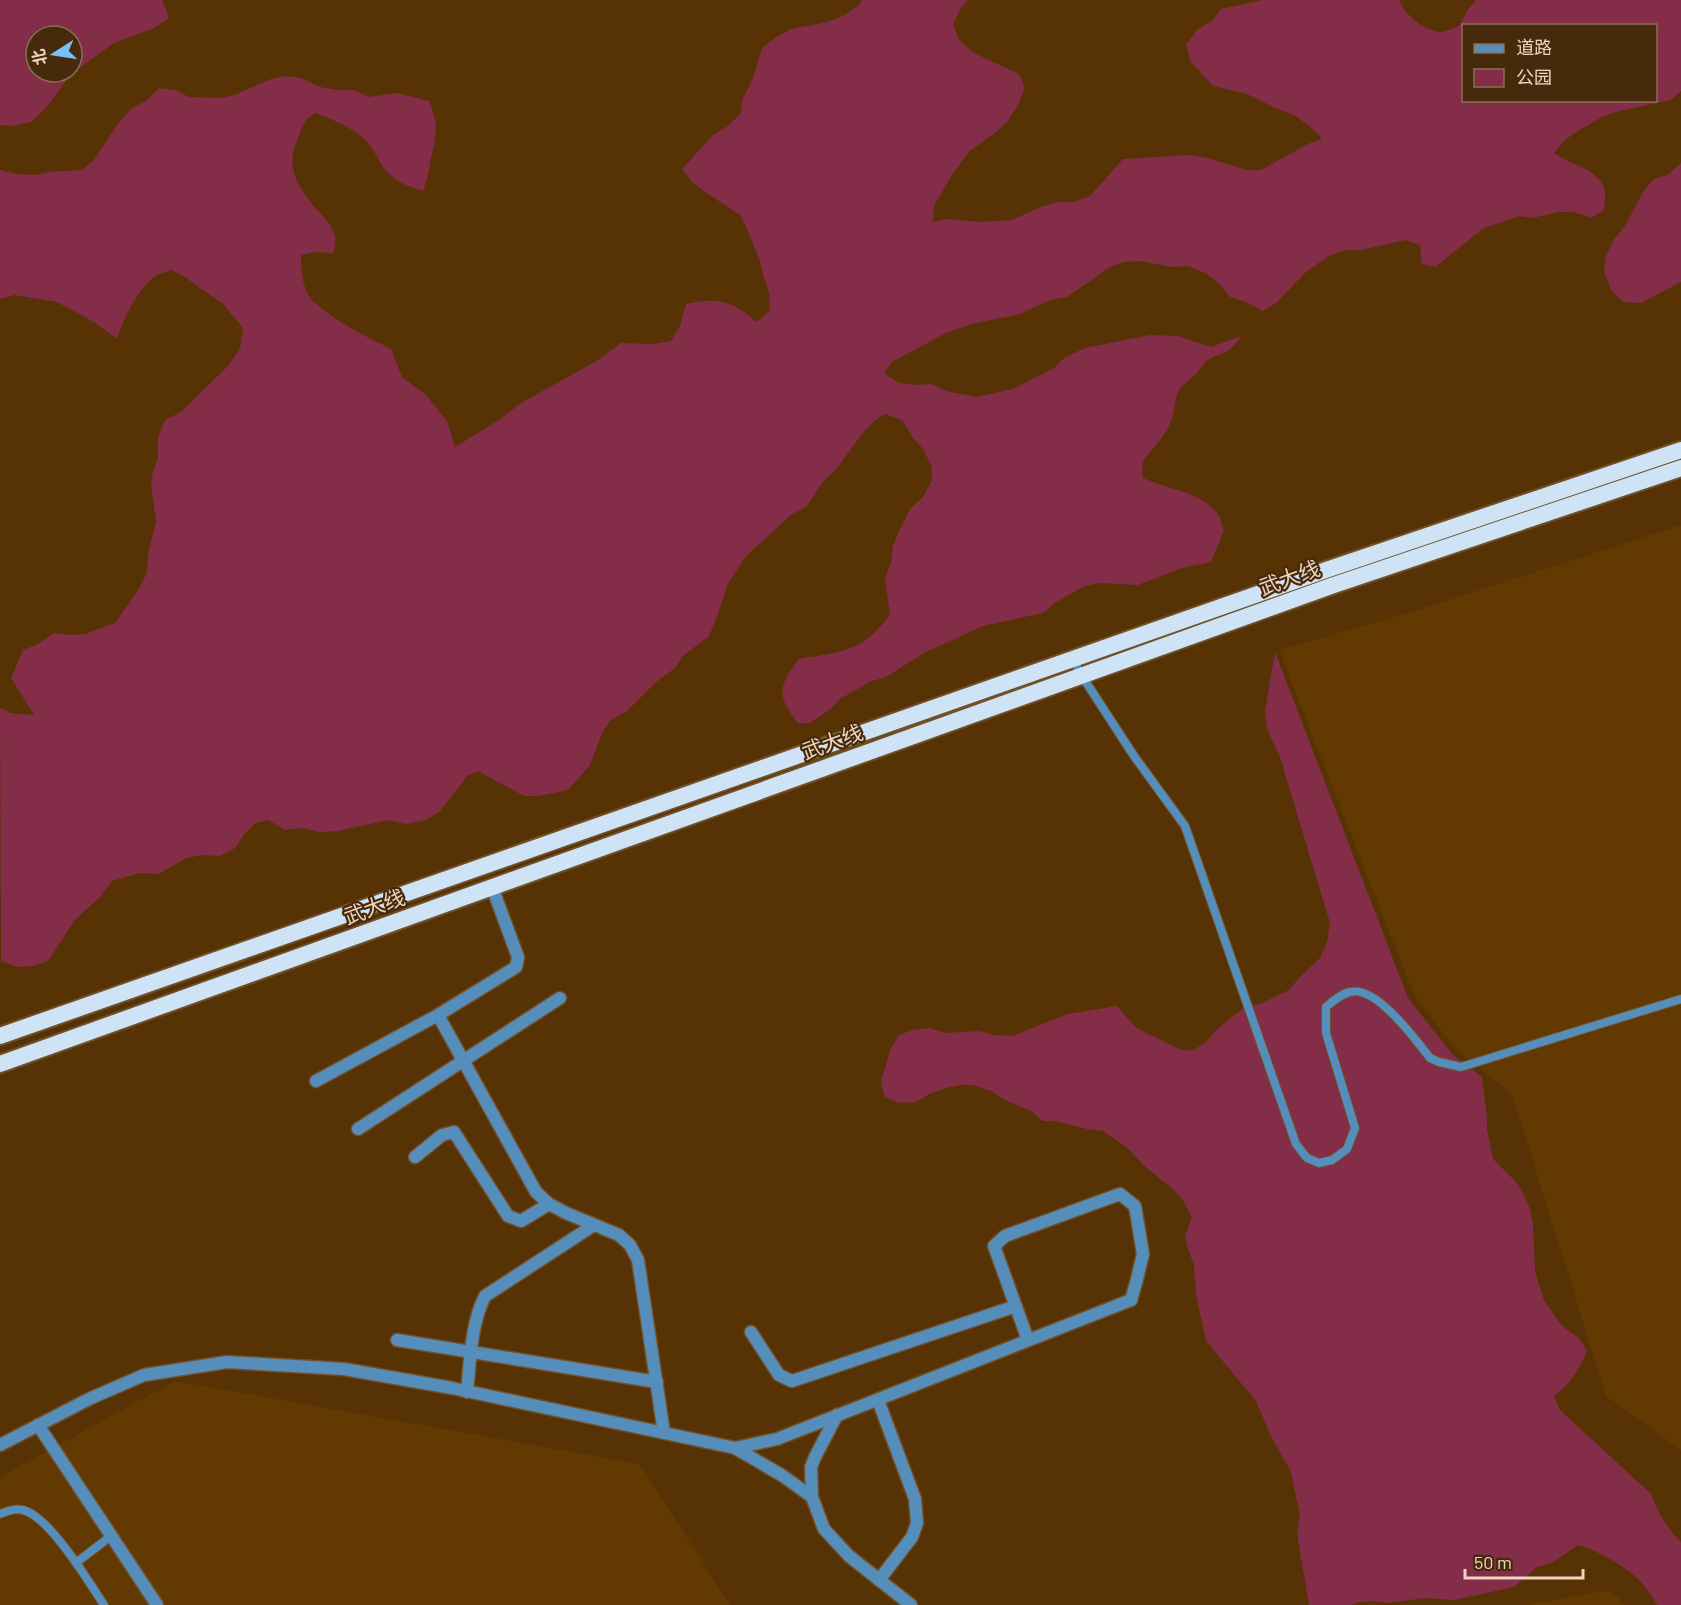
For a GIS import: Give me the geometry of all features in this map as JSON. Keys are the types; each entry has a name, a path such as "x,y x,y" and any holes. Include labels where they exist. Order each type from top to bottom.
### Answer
{"highway":[{"name":"武大线","path":"0,1036 1326,570 1681,450"},
{"name":"武大线","path":"0,1064 1331,586 1681,468"}],"street":[{"path":"316,1081 438,1015 516,967 518,957 492,887"},
{"path":"358,1129 560,998"},
{"path":"438,1015 536,1192 549,1204 619,1235 630,1245 638,1260 664,1433"},
{"path":"415,1157 442,1135 454,1132 508,1216 521,1221 549,1204"},
{"path":"735,1448 777,1439 1131,1300 1143,1254 1135,1206 1120,1194 1005,1236 994,1246 1028,1340"},
{"path":"467,1392 471,1352 479,1308 484,1296 594,1225"},
{"path":"751,1332 779,1375 792,1381 1016,1306"},
{"path":"397,1340 657,1383"},
{"path":"0,1445 89,1399 144,1376 227,1362 344,1369 467,1392 735,1448 783,1476 812,1497"},
{"path":"878,1400 915,1499 917,1523 912,1537 879,1580"},
{"path":"837,1415 811,1467 812,1497 824,1529 849,1556 911,1605"},
{"path":"38,1425 157,1605"}],"lane":[{"path":"1073,659 1134,756 1185,826 1296,1144 1306,1158 1319,1163 1332,1160 1347,1149 1355,1128 1326,1033 1326,1007 1335,999 1351,991 1368,994 1384,1005 1430,1058 1461,1067 1681,999"},
{"path":"0,1514 22,1509 40,1518 77,1562 104,1605"},
{"path":"77,1562 111,1536"}],"shaded area":[{"path":"1681,525 1681,1450 1606,1396 1512,1094 1455,1049 1414,995 1279,650 1405,614"},
{"path":"175,1381 640,1464 730,1605 0,1605 0,1477"},
{"path":"1610,1590 1625,1605 1527,1605"}],"green space":[{"path":"0,0 162,0 169,18 154,28 114,43 84,65 84,24 24,24 24,84 64,84 46,108 31,122 11,126 0,125"},
{"path":"862,0 968,0 960,9 953,25 959,39 972,52 1019,74 1025,88 1018,105 1007,122 970,151 952,175 934,206 933,222 947,219 980,222 1012,220 1040,207 1059,202 1074,202 1090,196 1123,159 1189,155 1208,158 1246,170 1261,170 1308,144 1322,139 1312,128 1294,115 1247,94 1213,86 1190,61 1186,44 1198,29 1212,21 1221,9 1263,0 1399,0 1416,21 1434,31 1441,32 1459,26 1476,0 1681,0 1681,91 1671,100 1602,117 1573,134 1554,153 1591,172 1602,184 1605,191 1604,210 1591,218 1574,212 1559,212 1532,218 1519,216 1484,228 1435,267 1422,264 1420,245 1406,240 1361,250 1346,250 1329,256 1307,271 1276,303 1263,311 1230,297 1220,284 1205,273 1188,266 1173,267 1139,261 1124,262 1110,267 1067,297 1050,300 1020,314 972,324 948,332 892,362 884,373 899,383 932,384 946,391 977,397 1013,389 1054,368 1064,358 1085,348 1150,335 1178,336 1211,347 1241,336 1230,349 1207,361 1181,387 1168,427 1142,463 1143,478 1192,495 1209,505 1217,513 1224,531 1211,562 1182,568 1138,585 1100,583 1085,586 1056,602 1043,613 983,626 924,653 886,677 869,682 840,699 832,708 810,723 798,723 783,698 782,691 787,677 799,659 852,647 872,635 890,615 885,578 891,562 893,546 910,509 923,497 932,480 931,465 923,449 902,420 885,414 874,421 862,434 838,467 822,483 807,506 791,515 745,557 728,584 709,636 683,656 675,668 656,682 627,711 611,720 603,731 590,765 568,790 539,796 524,796 478,771 467,776 439,812 426,820 406,824 388,820 338,831 320,832 302,828 285,830 268,820 255,823 235,848 220,856 202,855 187,858 158,874 140,873 112,881 100,897 75,920 48,961 34,966 17,967 1,961 0,708 11,713 34,715 11,678 23,650 36,645 54,633 85,634 115,623 138,590 147,573 148,555 156,521 151,486 158,457 158,437 165,420 181,412 227,367 240,349 243,328 223,304 182,275 171,270 157,275 144,287 128,313 117,339 94,322 57,302 15,295 0,299 0,170 35,175 82,170 94,160 117,125 131,109 147,100 159,88 175,90 189,97 220,98 285,76 301,78 320,87 354,90 368,97 397,93 429,101 434,116 435,136 423,191 403,184 389,173 367,142 357,133 316,113 308,118 303,126 294,148 293,165 301,189 324,217 335,236 333,253 315,252 301,255 302,276 309,296 336,319 391,349 402,377 426,395 447,421 455,447 499,420 521,403 595,362 621,343 654,344 671,341 680,326 686,304 708,301 724,302 757,322 770,310 769,292 760,261 740,215 692,182 682,169 713,135 728,126 741,113 743,98 752,81 762,48 791,29 827,22 843,16 859,5"},
{"path":"1681,163 1681,282 1641,303 1623,302 1611,290 1604,271 1606,255 1643,192 1653,180 1669,174"},
{"path":"1275,652 1408,998 1453,1055 1482,1077 1487,1130 1493,1159 1516,1182 1530,1209 1535,1271 1544,1300 1562,1326 1579,1338 1587,1351 1574,1376 1554,1396 1560,1410 1651,1494 1663,1520 1681,1542 1681,1605 1657,1605 1634,1575 1603,1555 1578,1545 1552,1563 1537,1567 1514,1587 1454,1600 1424,1598 1389,1603 1374,1601 1351,1605 1309,1605 1297,1534 1300,1516 1291,1472 1271,1436 1256,1401 1206,1341 1196,1295 1194,1265 1185,1235 1192,1218 1183,1200 1143,1165 1130,1150 1103,1131 1055,1121 1043,1121 1031,1111 991,1091 973,1085 960,1085 929,1094 916,1102 899,1103 884,1096 881,1082 890,1050 899,1035 913,1030 930,1028 944,1033 979,1031 1012,1036 1068,1014 1117,1006 1136,1028 1179,1049 1192,1051 1205,1043 1215,1031 1243,1008 1260,1004 1289,990 1320,958 1327,942 1330,923 1280,757 1267,729 1265,712"}]}
